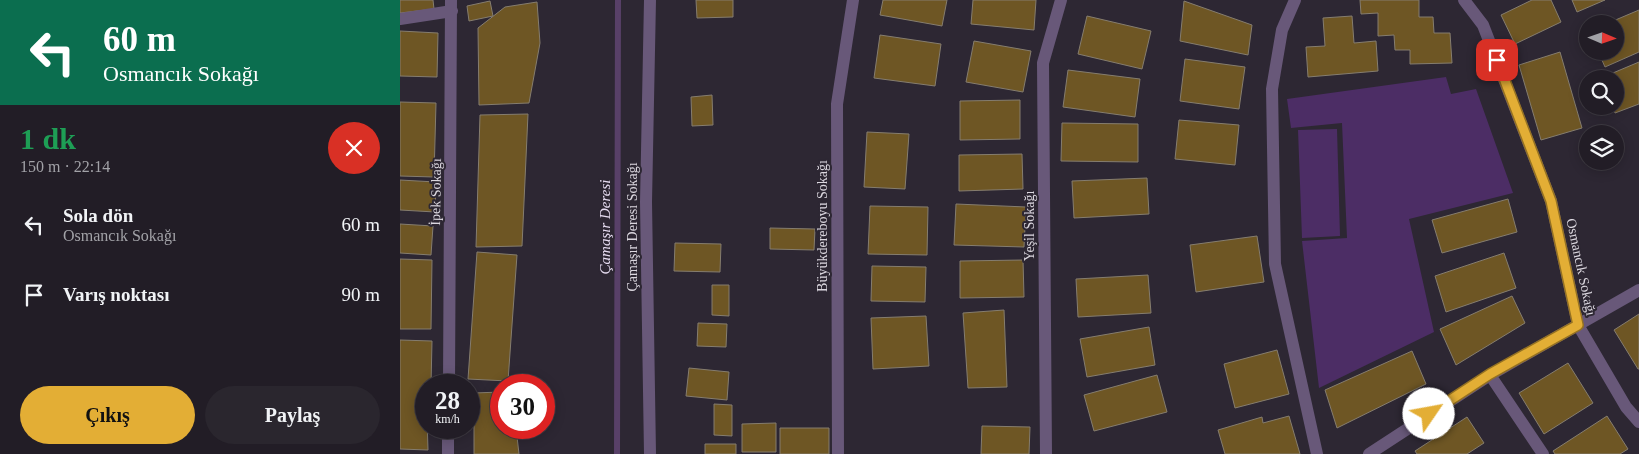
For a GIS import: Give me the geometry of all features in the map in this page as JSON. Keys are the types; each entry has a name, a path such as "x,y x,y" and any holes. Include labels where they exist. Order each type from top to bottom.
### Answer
{"street":[{"name":"Çamaşır Deresi Sokağı","path":"650,0 646,202 650,454"},
{"name":"Büyükdereboyu Sokağı","path":"838,454 837,104 853,0"},
{"name":"Yeşil Sokağı","path":"1046,454 1043,63 1061,0"},
{"path":"1296,0 1282,30 1272,89 1275,264 1317,454"},
{"name":"Osmancık Sokağı","path":"1464,0 1483,25 1551,201 1578,325 1626,407 1639,422"},
{"path":"400,18 452,6"},
{"name":"İpek Sokağı","path":"449,374 452,6"},
{"path":"1368,454 1490,374 1639,290"},
{"path":"1490,374 1543,454"},
{"path":"448,439 448,454"}],"shaded area":[{"path":"1446,77 1451,94 1476,89 1513,193 1409,219 1434,332 1319,388 1302,241 1347,238 1342,123 1291,128 1287,99"},
{"path":"1337,129 1340,236 1302,238 1298,130"}],"building":[{"path":"400,0 433,0 434,9 400,13"},
{"path":"696,0 733,0 733,17 697,18"},
{"path":"883,0 947,0 942,26 880,15"},
{"path":"973,0 1036,0 1034,30 971,24"},
{"path":"1360,0 1419,0 1419,17 1433,17 1434,33 1450,33 1452,63 1410,64 1410,50 1395,50 1394,35 1378,36 1378,13 1361,14"},
{"path":"1532,0 1551,0 1561,22 1515,44 1501,15"},
{"path":"1572,0 1605,0 1577,12"},
{"path":"490,1 493,16 469,21 467,6"},
{"path":"1184,1 1252,25 1248,55 1180,41"},
{"path":"537,2 540,43 529,103 479,105 478,28 505,7"},
{"path":"1639,10 1639,52 1624,59 1624,16"},
{"path":"1087,16 1151,31 1142,69 1078,54"},
{"path":"1352,16 1354,43 1376,41 1378,71 1308,77 1306,47 1325,46 1323,18"},
{"path":"400,31 438,33 437,77 400,76"},
{"path":"880,35 941,44 935,86 874,78"},
{"path":"974,41 1031,51 1023,92 966,82"},
{"path":"1560,52 1581,125 1579,125 1579,129 1541,140 1519,65"},
{"path":"1185,59 1245,67 1239,109 1180,101"},
{"path":"1602,60 1621,60 1605,67"},
{"path":"1639,62 1639,104 1624,110 1624,70 1620,70"},
{"path":"1068,70 1140,79 1135,117 1063,107"},
{"path":"712,95 713,125 692,126 691,97"},
{"path":"1020,100 1020,139 960,140 960,101"},
{"path":"400,102 436,103 434,177 400,176"},
{"path":"528,114 522,246 476,247 480,115"},
{"path":"1179,120 1239,125 1235,165 1175,159"},
{"path":"1062,123 1138,124 1138,162 1061,161"},
{"path":"867,132 909,134 905,189 864,187"},
{"path":"1022,154 1023,189 959,191 959,155"},
{"path":"1147,178 1149,214 1074,218 1072,181"},
{"path":"400,180 436,182 435,212 400,210"},
{"path":"1508,199 1517,232 1442,253 1432,220"},
{"path":"956,204 1026,207 1024,247 954,245"},
{"path":"870,206 928,207 927,255 868,254"},
{"path":"400,224 433,226 431,255 400,253"},
{"path":"770,228 815,229 814,250 770,249"},
{"path":"1257,236 1264,282 1196,292 1190,245"},
{"path":"675,243 721,244 720,272 674,271"},
{"path":"477,252 517,255 508,374 490,374 490,380 480,380 480,374 468,374"},
{"path":"1504,253 1516,288 1446,312 1435,276"},
{"path":"400,259 432,260 431,329 400,329"},
{"path":"1023,260 1024,297 960,298 960,261"},
{"path":"872,266 926,267 925,302 871,301"},
{"path":"1148,275 1151,313 1078,317 1076,279"},
{"path":"712,285 729,285 729,316 712,315"},
{"path":"1512,296 1525,323 1456,365 1440,329"},
{"path":"1004,310 1007,387 968,388 963,313"},
{"path":"1639,314 1639,369 1638,369 1614,330"},
{"path":"926,316 929,366 873,369 871,318"},
{"path":"698,323 727,324 726,347 697,346"},
{"path":"1149,327 1155,365 1087,377 1080,339"},
{"path":"400,340 432,341 431,374 415,374 415,439 428,439 428,450 400,449"},
{"path":"1277,350 1289,394 1235,408 1224,364"},
{"path":"1412,351 1426,384 1337,428 1325,390"},
{"path":"1568,363 1593,403 1544,434 1519,393"},
{"path":"689,368 729,372 727,400 686,396"},
{"path":"1157,375 1167,412 1094,431 1084,395"},
{"path":"490,392 490,439 517,439 519,454 474,454 474,439 480,439 480,393"},
{"path":"714,404 732,405 732,436 714,435"},
{"path":"1289,416 1300,454 1225,454 1218,430 1262,417 1263,423"},
{"path":"1607,416 1628,449 1620,454 1555,454 1553,451"},
{"path":"1467,417 1484,443 1467,454 1417,454 1415,451"},
{"path":"776,423 776,452 742,452 742,424"},
{"path":"982,426 1030,427 1029,454 981,454"},
{"path":"780,428 829,428 829,454 780,454"},
{"path":"705,444 736,444 736,454 705,454"}],"waterway":[{"name":"Çamaşır Deresi","path":"617,454 618,0"}],"route":[{"path":"1429,414 1490,374 1578,325 1551,201 1497,60"}]}
